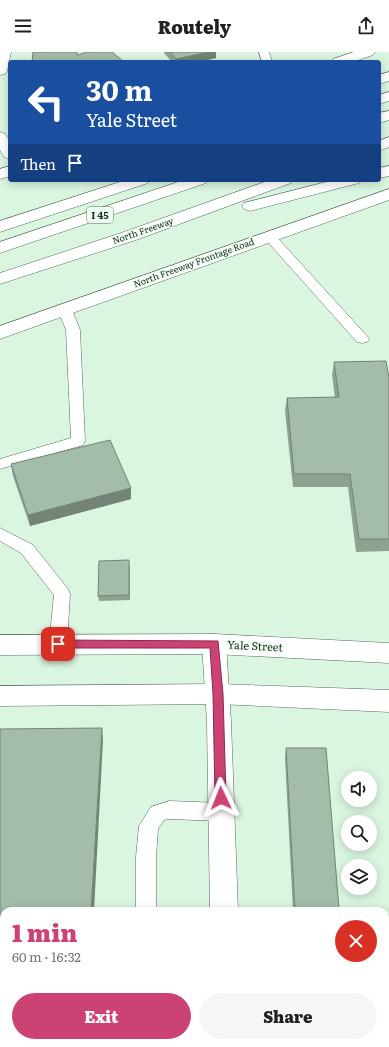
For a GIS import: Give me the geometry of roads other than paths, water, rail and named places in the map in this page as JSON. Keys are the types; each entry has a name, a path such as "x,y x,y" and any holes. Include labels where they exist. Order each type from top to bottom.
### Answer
{"main road":[{"path":"0,71 4,52"},
{"path":"344,60 368,52"},
{"path":"0,138 8,151"},
{"name":"I 45","path":"0,227 136,182"},
{"name":"I 45","path":"0,248 194,182"},
{"name":"North Freeway","path":"0,279 130,236 279,182"},
{"path":"130,236 345,182"},
{"name":"North Freeway Frontage Road","path":"0,333 389,194"},
{"path":"214,644 218,694 224,907"},
{"name":"Yale Street","path":"0,645 214,644 389,653"},
{"path":"0,696 218,694 389,701"}],"lane":[{"path":"270,237 362,339"},
{"path":"0,464 78,441 73,330 65,310"},
{"path":"0,534 26,549 62,594 58,644"},
{"path":"146,907 146,857 149,826 158,813 169,810 221,812"}]}
